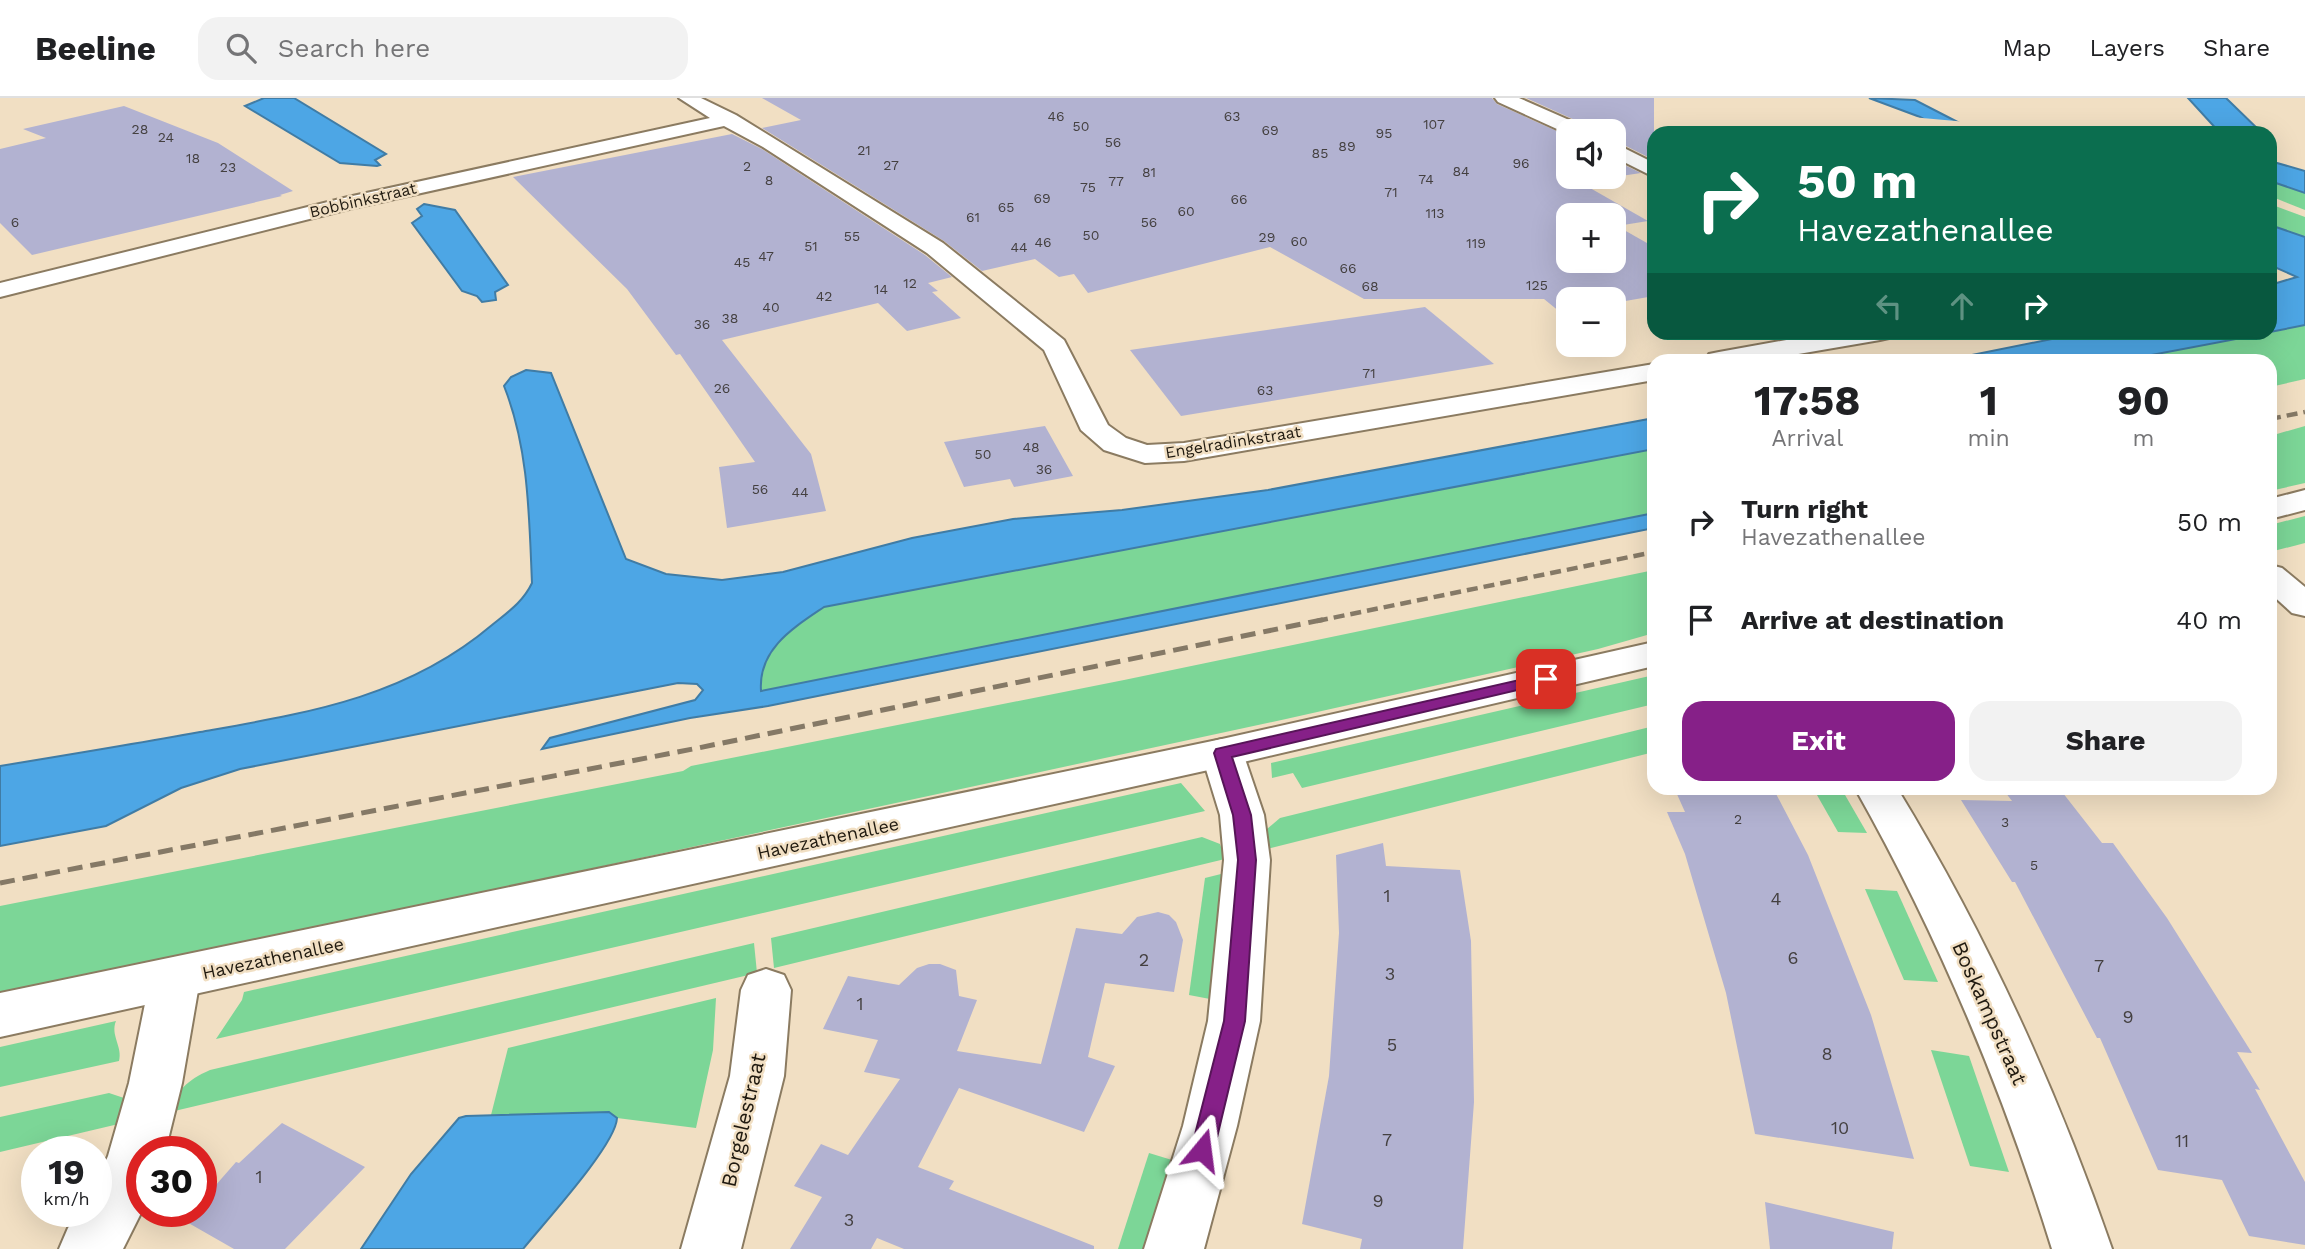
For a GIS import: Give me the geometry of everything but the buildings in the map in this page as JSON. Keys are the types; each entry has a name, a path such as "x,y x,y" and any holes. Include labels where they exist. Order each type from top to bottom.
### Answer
{"street":[{"path":"1504,98 1556,121"},
{"name":"Engelradinkstraat","path":"693,100 723,108 935,248 1055,346 1096,430 1115,444 1145,454 1184,452 1647,373"},
{"name":"Bobbinkstraat","path":"0,290 723,108"},
{"path":"1626,156 1647,167"},
{"path":"1754,354 1835,340"},
{"path":"2277,507 2305,500"},
{"path":"2277,581 2305,605"},
{"name":"Havezathenallee","path":"0,1015 1222,753 1647,656"},
{"path":"1174,1249 1210,1126 1236,1008 1247,860 1242,815 1222,753"},
{"name":"Boskampstraat","path":"1880,795 1949,921 2008,1046 2082,1249"},
{"path":"89,1249 119,1198 141,1136 162,1063 174,979"},
{"name":"Borgelestraat","path":"711,1249 757,1076 766,990"}],"green space":[{"path":"2277,183 2305,193 2305,210 2277,199"},
{"path":"2277,207 2305,217 2305,237 2277,227"},
{"path":"2305,325 2305,379 2277,385 2277,354 2156,354 2228,340 2277,340 2277,330"},
{"path":"2305,426 2305,483 2277,489 2277,434"},
{"path":"1647,450 1647,514 760,691 762,675 772,651 789,632 824,607"},
{"path":"2305,516 2305,543 2277,550 2277,523"},
{"path":"1647,571 1647,635 1598,649 1286,719 0,996 0,906 683,771 691,766"},
{"path":"1647,677 1647,706 1302,788 1293,773 1272,778 1271,763"},
{"path":"1647,728 1647,754 1267,849 1267,829 1280,818"},
{"path":"1181,783 1205,811 216,1039 242,1000 244,992"},
{"path":"1817,795 1845,795 1867,833 1838,832"},
{"path":"1202,837 1220,844 1225,859 774,968 771,938"},
{"path":"1225,873 1210,999 1189,995 1205,878"},
{"path":"1865,889 1897,891 1938,982 1904,980"},
{"path":"754,943 757,973 166,1113 184,1087 210,1070"},
{"path":"716,998 713,1050 696,1128 617,1118 609,1112 491,1115 508,1048"},
{"path":"116,1021 114,1031 119,1061 0,1087 0,1047"},
{"path":"1931,1050 1969,1056 2009,1172 1970,1166"},
{"path":"109,1093 127,1099 127,1122 68,1136 21,1136 21,1147 0,1152 0,1117"},
{"path":"1149,1153 1172,1160 1143,1249 1118,1249"}],"water":[{"path":"264,98 294,98 386,154 375,160 380,165 377,166 340,163 245,106"},
{"path":"1869,98 1915,100 1965,126 1936,126"},
{"path":"2188,98 2226,98 2255,126 2214,126"},
{"path":"2277,163 2305,171 2305,193 2277,183"},
{"path":"424,204 455,210 508,285 495,292 496,300 482,302 477,296 462,291 412,223 422,216 417,209"},
{"path":"2277,227 2305,237 2305,325 2277,331 2277,283 2297,277 2277,268"},
{"path":"2047,340 2231,340 2157,354 1977,354"},
{"path":"526,370 551,373 626,559 666,574 722,580 783,572 912,538 1013,519 1122,510 1268,490 1647,419 1647,450 824,607 790,632 771,652 765,663 761,691 1647,514 1647,529 542,749 550,738 695,700 703,690 697,684 678,683 240,769 181,788 106,826 0,846 0,766 279,718 354,699 425,670 459,650 515,606 532,583 523,458 504,386 511,377"},
{"path":"609,1112 617,1118 605,1146 523,1249 361,1249 411,1174 459,1118"}],"pier":[{"path":"1911,117 1967,122 1973,126 1930,126"}],"railway":[{"path":"2277,418 2305,412"},
{"path":"1317,621 1647,553"},
{"path":"0,883 698,748 1326,619"}],"route":[{"path":"1202,1150 1234,1021 1247,860 1242,815 1222,753 1546,679"}]}
